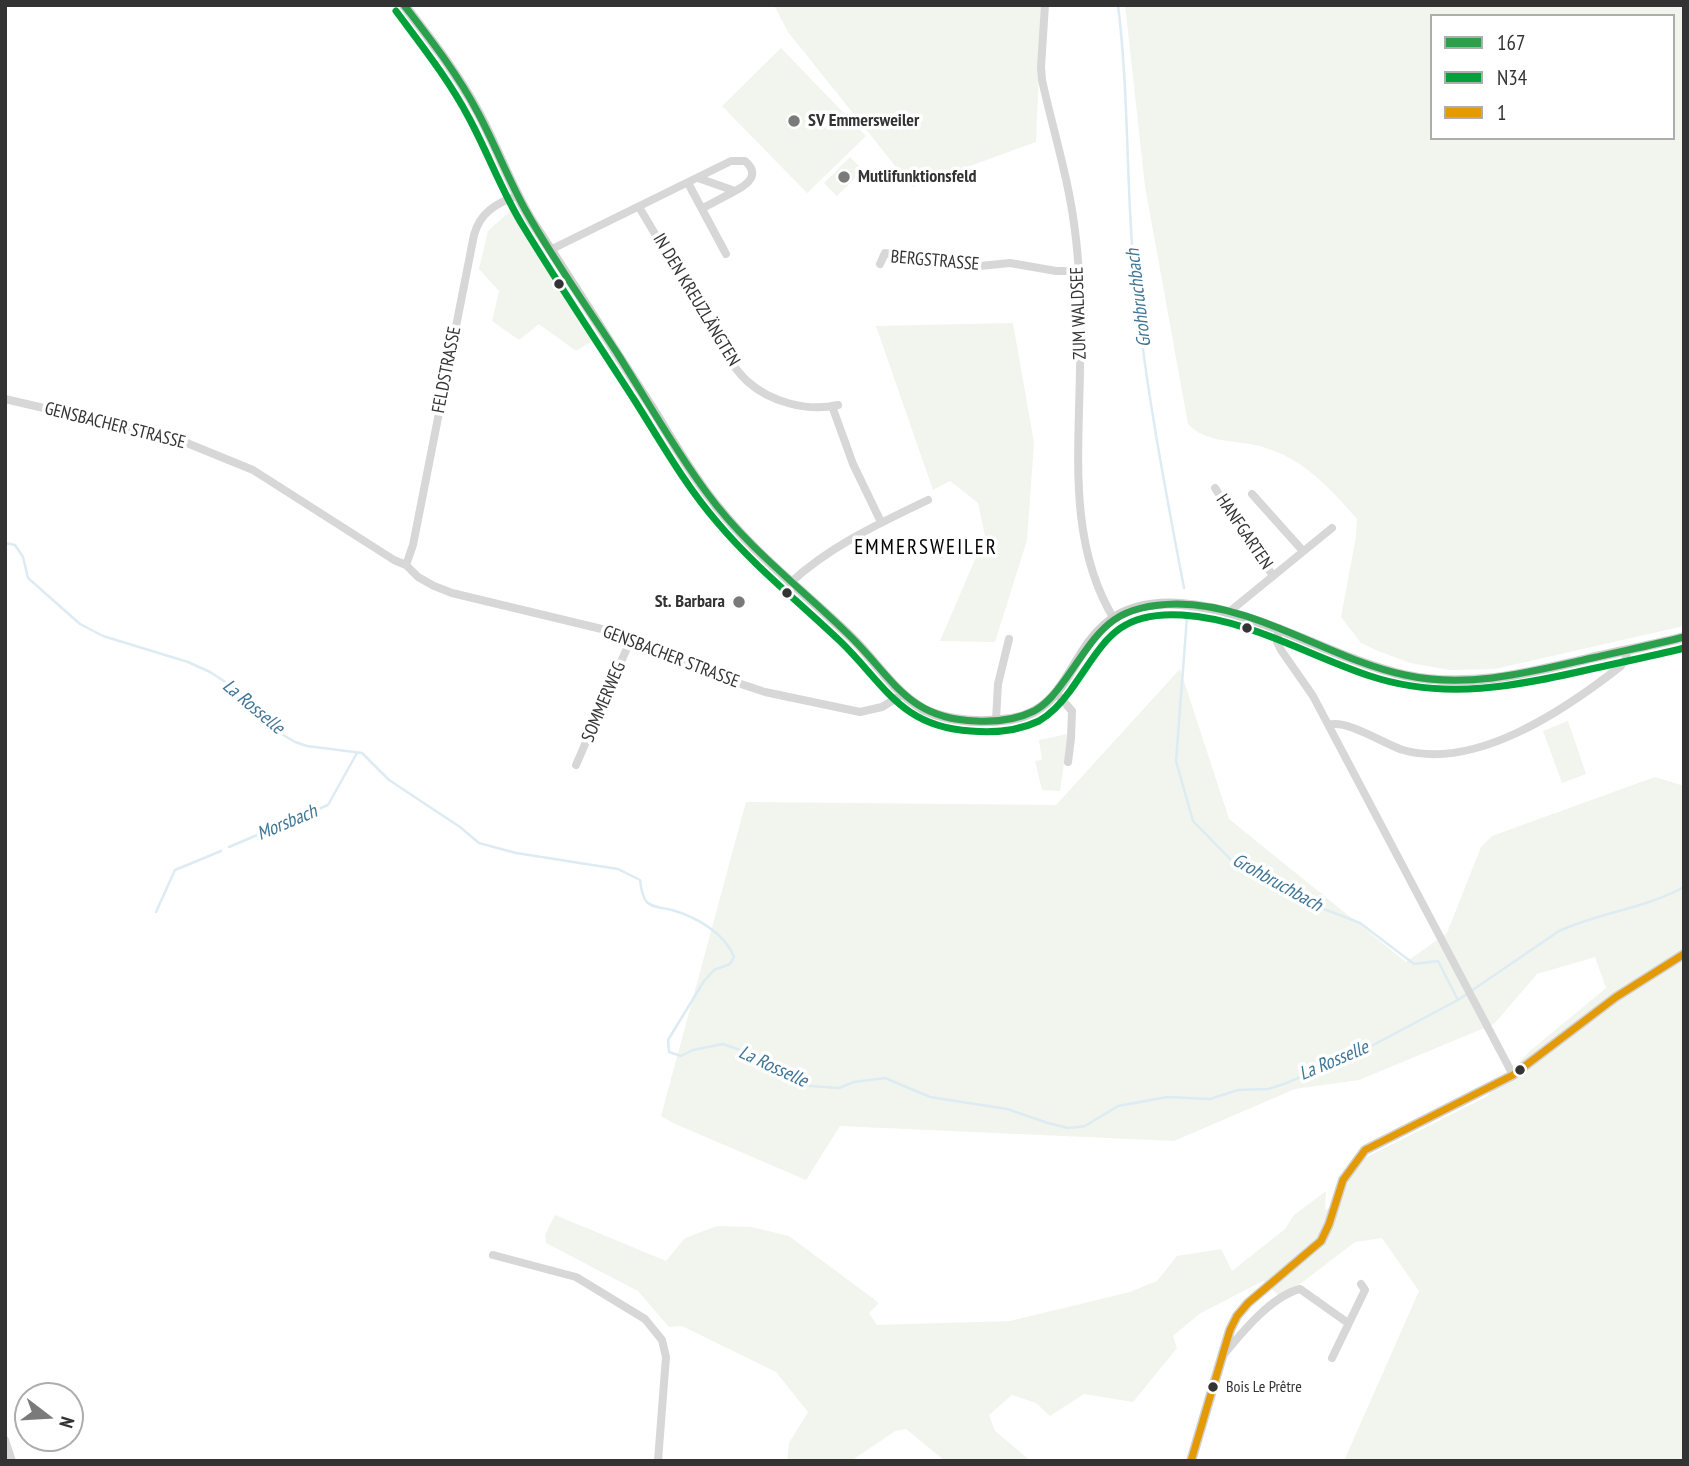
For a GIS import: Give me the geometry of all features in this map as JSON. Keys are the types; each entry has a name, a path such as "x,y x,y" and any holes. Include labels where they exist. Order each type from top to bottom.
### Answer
{"main road":[{"path":"404,5 452,67 488,133 516,196 712,499 753,548 854,640 903,694 913,703 935,714 961,720 996,720 1027,715 1039,710 1057,694 1087,643 1105,624 1127,612 1153,605 1187,605 1229,612 1279,628 1388,670 1441,680 1500,678 1684,637"},
{"path":"1191,1461 1230,1330 1237,1315 1321,1241 1343,1180 1365,1150 1513,1075 1616,997 1684,954"}],"street":[{"name":"ZUM WALDSEE","path":"1045,5 1042,80 1075,230 1078,271 1079,494 1087,549 1098,586 1114,619"},
{"path":"550,250 731,161 745,161 751,166 751,180 702,208"},
{"path":"698,178 735,191"},
{"path":"688,183 726,254"},
{"name":"FELDSTRASSE","path":"406,565 415,533 477,223 485,214 516,196"},
{"name":"IN DEN KREUZLÄNGTEN","path":"639,207 729,358 747,381 783,402 810,407 835,405 853,464 881,523"},
{"name":"BERGSTRASSE","path":"880,264 885,253 956,266 1010,262 1056,271 1078,271"},
{"name":"GENSBACHER STRASSE","path":"5,399 177,439 253,470 406,565 418,577 452,593 610,631 738,684 849,711 860,712 882,707 903,694"},
{"name":"HANFGARTEN","path":"1215,488 1273,576"},
{"name":"HANFGARTEN","path":"1252,494 1303,551"},
{"path":"790,583 816,560 846,541 928,500"},
{"name":"HANFGARTEN","path":"1229,612 1332,528"},
{"path":"1279,628 1277,642 1329,725 1513,1075"},
{"name":"SOMMERWEG","path":"576,765 631,639"},
{"path":"996,720 998,684 1009,639"},
{"path":"1329,725 1341,723 1378,741 1417,753 1466,751 1500,741 1569,702 1621,666 1627,650"},
{"path":"1057,694 1072,711 1072,738 1068,762"},
{"path":"494,1255 576,1277 645,1319 656,1331 666,1357 658,1461"},
{"path":"1332,1358 1365,1290 1361,1284"},
{"path":"1223,1355 1252,1321 1291,1292 1300,1289 1348,1323"},
{"path":"5,1440 12,1461"}],"shaded area":[{"path":"774,5 1042,5 1036,142 912,187 788,32"},
{"path":"1125,5 1684,5 1684,626 1495,669 1450,670 1410,663 1378,651 1361,643 1341,617 1357,519 1324,484 1295,461 1262,447 1203,435 1188,424 1145,186"},
{"name":"SV Emmersweiler","path":"781,48 866,136 807,193 722,106"},
{"name":"Mutlifunktionsfeld","path":"850,157 863,170 837,196 824,183"},
{"path":"514,208 598,337 576,351 539,324 519,340 492,321 499,291 479,269 488,231"},
{"path":"1013,323 1034,443 1027,540 995,642 940,641 985,536 978,503 950,481 933,490 876,326"},
{"path":"1180,669 1229,819 1406,962 1447,933 1481,847 1492,836 1655,777 1684,786 1684,1461 1344,1461 1419,1291 1382,1238 1355,1242 1300,1284 1278,1295 1263,1281 1199,1314 1173,1336 1177,1348 1133,1402 1084,1394 1050,1416 1036,1403 1012,1395 989,1415 995,1431 1031,1461 945,1461 906,1429 895,1431 851,1461 787,1461 789,1443 808,1412 776,1372 682,1326 669,1327 638,1291 546,1243 545,1235 555,1215 666,1261 685,1238 717,1226 751,1227 789,1236 879,1303 869,1313 877,1325 1010,1321 1130,1292 1157,1281 1177,1256 1221,1249 1232,1271 1285,1229 1294,1215 1326,1191 1325,1210 1341,1202 1349,1179 1365,1158 1486,1097 1530,1051 1606,988 1595,957 1537,974 1494,1024 1359,1080 1295,1089 1174,1141 840,1126 806,1180 661,1116 746,802 1056,805"},
{"path":"1568,721 1586,774 1562,783 1543,731"},
{"path":"1068,734 1060,791 1042,790 1035,761 1042,760 1039,740"}],"waterway":[{"name":"Grohbruchbach","path":"1118,5 1124,72 1131,239 1138,312 1155,430 1184,588"},
{"name":"La Rosselle","path":"5,543 15,545 23,557 28,578 80,624 103,636 188,662 210,672 239,691 280,733 295,742 362,753 389,780 460,827 479,843 516,853 618,869 640,880 648,903 681,913 709,927 730,948 734,957 730,964 714,970 704,981 668,1040 669,1052 681,1056 693,1050 723,1044 740,1050 793,1081 811,1086 839,1088 854,1082 885,1078 930,1097 1007,1109 1068,1128 1085,1126 1118,1106 1167,1097 1210,1099 1238,1090 1268,1089 1360,1052 1458,1000 1559,931 1684,887"},
{"name":"Grohbruchbach","path":"1187,617 1176,761 1193,821 1233,862 1301,900 1360,923 1414,964 1438,961 1458,1000"},
{"name":"Morsbach","path":"229,847 328,805 357,753"},
{"name":"Morsbach","path":"156,912 175,870 221,851"}],"transit line":[{"name":"167","path":"404,5 461,83 537,230 707,493 740,533 834,620 892,682 918,705 934,713 953,719 991,721 1034,711 1054,693 1108,624 1136,609 1154,606 1206,606 1235,613 1377,667 1429,679 1499,677 1684,637"},
{"name":"N34","path":"396,11 453,90 523,226 694,493 746,554 841,642 896,701 927,721 947,728 988,732 1014,729 1039,721 1063,699 1113,634 1126,625 1159,615 1182,615 1231,623 1370,676 1426,688 1508,685 1684,648"},
{"name":"1","path":"1191,1461 1230,1330 1237,1316 1248,1303 1321,1241 1343,1180 1365,1150 1513,1075 1616,997 1684,954"}],"place":[{"name":"SV Emmersweiler","path":"794,121"},
{"name":"Mutlifunktionsfeld","path":"844,177"},
{"name":"St. Barbara","path":"739,602"},
{"name":"Bois Le Prêtre","path":"1213,1387"}],"district":[{"name":"EMMERSWEILER","path":"926,548"}]}
